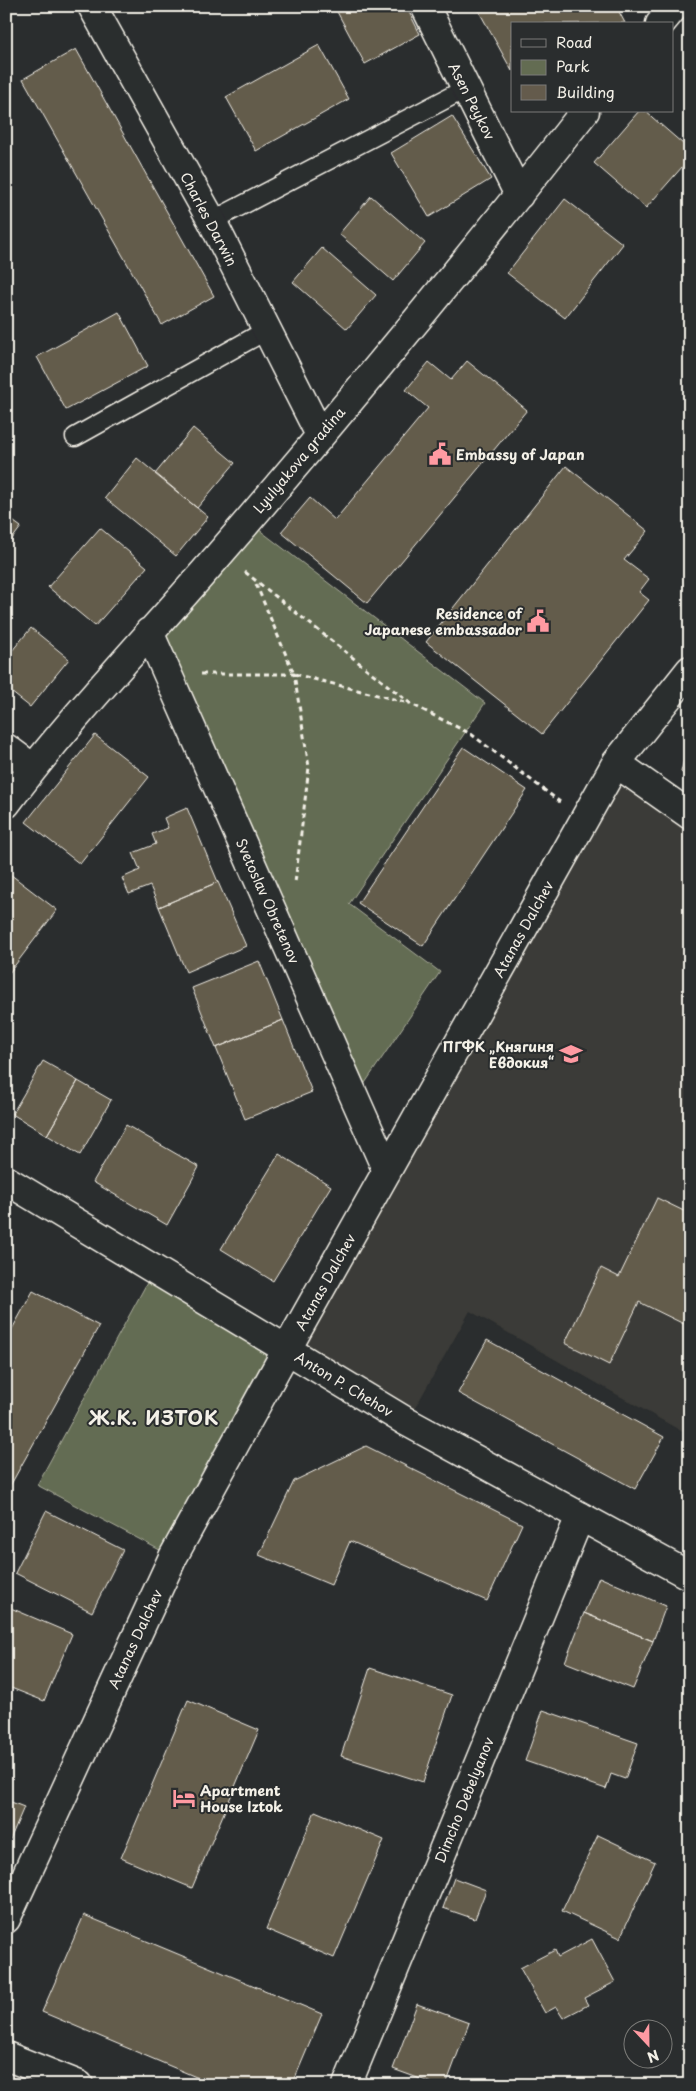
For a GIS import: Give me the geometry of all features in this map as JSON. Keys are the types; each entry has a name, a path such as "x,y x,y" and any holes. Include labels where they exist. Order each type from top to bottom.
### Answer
{"street":[{"name":"Charles Darwin","path":"92,6 212,222 320,435"},
{"name":"Asen Peykov","path":"424,6 519,195"},
{"path":"662,22 675,6"},
{"name":"Lyulyakova gradina","path":"6,804 33,768 149,632 223,551 320,435 519,195 584,112"},
{"name":"Svetoslav Obretenov","path":"149,632 387,1171"},
{"name":"Atanas Dalchev","path":"6,1919 173,1557 616,764 690,670"},
{"path":"6,748 33,768"},
{"path":"616,764 690,816"},
{"name":"Anton P. Chehov","path":"6,1180 407,1422 690,1576"},
{"name":"Dimcho Debelyanov","path":"347,2085 580,1516"},
{"path":"6,2056 78,2085"}],"lane":[{"path":"212,222 466,89"},
{"path":"75,437 267,330"}],"path":[{"path":"223,551 256,583 411,704 471,734 584,820"},
{"path":"256,583 294,674 309,766 295,889"},
{"path":"200,674 294,674 411,704"}],"shaded area":[{"name":"ПГФК „Княгиня Евдокия“","path":"616,763 690,815 690,1436 470,1311 407,1422 287,1350"}],"green space":[{"path":"258,529 485,703 349,904 440,972 361,1089 165,635"},
{"path":"154,1270 287,1350 173,1557 37,1485"}],"building":[{"path":"334,6 406,6 420,34 365,64"},
{"path":"476,6 616,6 624,22 511,22 511,69"},
{"path":"319,45 349,99 256,151 226,97"},
{"path":"76,49 214,296 162,325 23,79"},
{"path":"638,112 646,112 690,150 690,158 646,208 594,163"},
{"path":"452,116 491,179 429,217 391,153"},
{"path":"371,196 425,243 393,281 339,234"},
{"path":"565,199 623,244 565,318 507,273"},
{"path":"322,248 376,295 347,329 293,282"},
{"path":"119,312 148,366 66,410 37,357"},
{"name":"Embassy of Japan","path":"467,361 527,410 367,603 281,532 310,498 335,520 428,408 406,390 429,362 451,380"},
{"path":"193,428 235,463 197,508 155,474"},
{"path":"137,458 208,517 176,556 105,498"},
{"name":"Residence of Japanese embassador","path":"566,466 648,531 624,560 649,579 639,592 649,600 542,734 426,642"},
{"path":"6,516 21,527 6,547"},
{"path":"100,528 147,567 95,626 48,587"},
{"path":"31,628 69,659 30,707 6,688 6,658"},
{"path":"95,735 149,777 80,864 26,822"},
{"path":"690,735 690,779 681,772"},
{"path":"463,747 527,790 423,946 358,903"},
{"path":"187,808 218,882 159,907 150,886 129,894 122,878 140,870 133,853 156,844 152,834 168,828 164,818"},
{"path":"6,871 57,910 6,977"},
{"path":"218,882 246,946 186,972 159,907"},
{"path":"259,961 283,1020 216,1048 192,988"},
{"path":"283,1020 312,1092 245,1119 216,1048"},
{"path":"43,1061 78,1081 47,1135 12,1114"},
{"path":"78,1081 111,1100 80,1155 47,1135"},
{"path":"126,1125 199,1167 167,1225 93,1182"},
{"path":"279,1154 331,1186 273,1281 221,1249"},
{"path":"657,1198 690,1214 690,1327 639,1302 609,1365 565,1343 601,1268 619,1277"},
{"path":"33,1291 99,1326 10,1486 6,1484 6,1340"},
{"path":"487,1340 664,1437 635,1489 458,1393"},
{"path":"366,1446 522,1524 487,1601 350,1541 331,1585 259,1555 294,1481"},
{"path":"46,1511 123,1550 92,1612 15,1573"},
{"path":"599,1577 666,1606 653,1641 584,1613"},
{"path":"6,1606 72,1634 44,1701 6,1686"},
{"path":"584,1613 653,1641 633,1689 565,1662"},
{"path":"370,1668 452,1695 423,1782 341,1756"},
{"path":"188,1700 259,1730 192,1888 121,1858"},
{"path":"543,1710 638,1743 625,1779 611,1774 606,1789 525,1761"},
{"path":"6,1800 24,1807 6,1849"},
{"path":"315,1811 384,1840 334,1958 266,1929"},
{"path":"598,1835 655,1862 620,1938 562,1911"},
{"path":"454,1878 486,1890 475,1919 443,1908"},
{"path":"84,1915 322,2014 292,2085 215,2085 42,2012"},
{"path":"592,1939 615,1982 584,1998 588,2005 563,2018 556,2007 545,2013 520,1968 555,1950 558,1957"},
{"path":"417,2004 469,2023 446,2085 437,2085 393,2069"},
{"path":"385,2079 398,2085 383,2085"}],"place":[{"name":"Embassy of Japan","path":"440,454"},
{"name":"Residence of Japanese embassador","path":"538,621"},
{"name":"ПГФК „Княгиня Евдокия“","path":"571,1054"},
{"name":"Apartment House Iztok","path":"184,1798"}],"district":[{"name":"Ж.К. ИЗТОК","path":"154,1417"}]}
